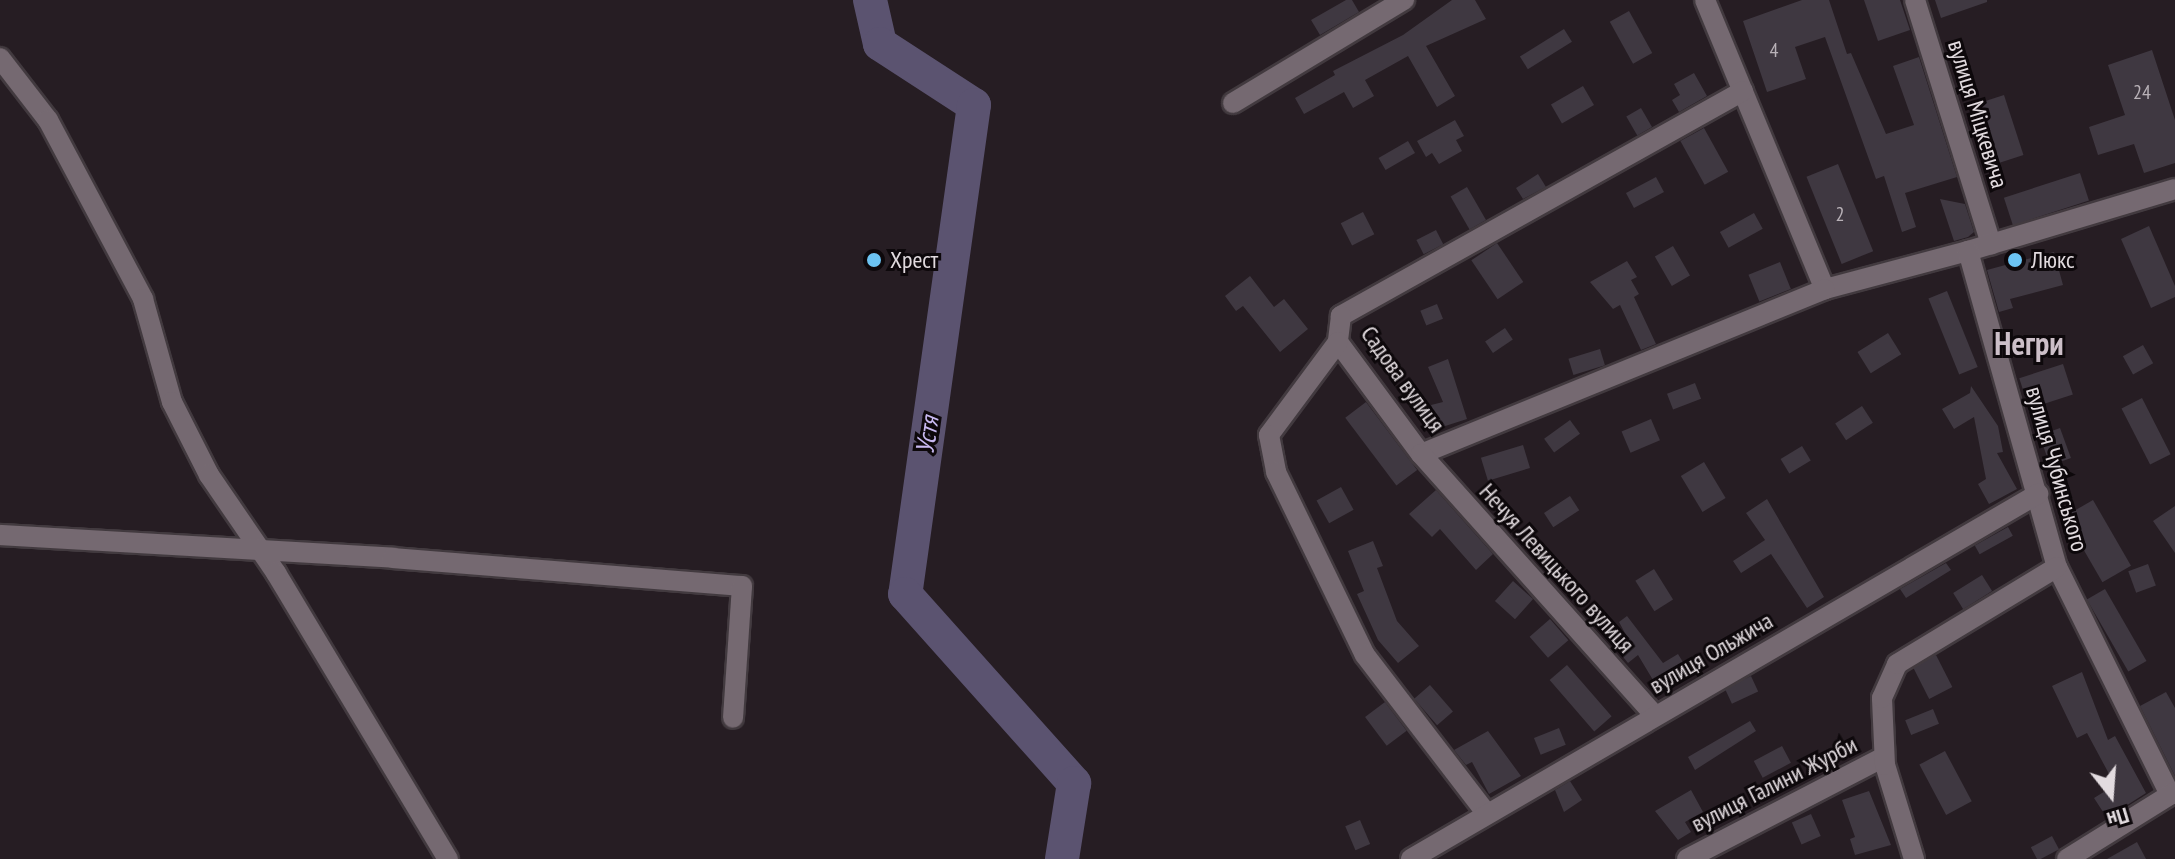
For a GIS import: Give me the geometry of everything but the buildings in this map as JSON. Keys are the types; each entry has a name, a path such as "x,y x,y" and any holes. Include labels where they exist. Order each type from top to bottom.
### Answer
{"street":[{"path":"1233,103 1404,0"},
{"path":"1705,0 1825,289"},
{"name":"вулиця Міцкевича","path":"1915,0 1991,244"},
{"path":"0,58 48,120 143,299 172,402 209,475 262,550 448,859"},
{"name":"Садова вулиця","path":"1743,91 1341,316 1338,342 1421,454 1825,289 1968,251"},
{"path":"1968,251 2175,189"},
{"name":"вулиця Чубинського","path":"1968,251 2057,567 2173,793"},
{"path":"1338,342 1269,435 1276,472 1365,655 1487,814"},
{"name":"Нечуя Левицького вулиця","path":"1421,454 1655,716"},
{"name":"вулиця Ольжича","path":"1411,859 2038,494"},
{"path":"0,535 262,550 742,586 733,718"},
{"path":"1914,859 1884,757 1882,698 1897,664 2057,567"},
{"name":"вулиця Галини Журби","path":"1687,859 1884,757"},
{"path":"2067,859 2173,793"}],"waterway":[{"name":"Устя","path":"870,0 880,44 974,105 905,594 1074,783 1062,859"}],"place":[{"name":"Хрест","path":"874,260"},
{"name":"Люкс","path":"2015,260"}],"district":[{"name":"Негри","path":"2029,343"}]}
